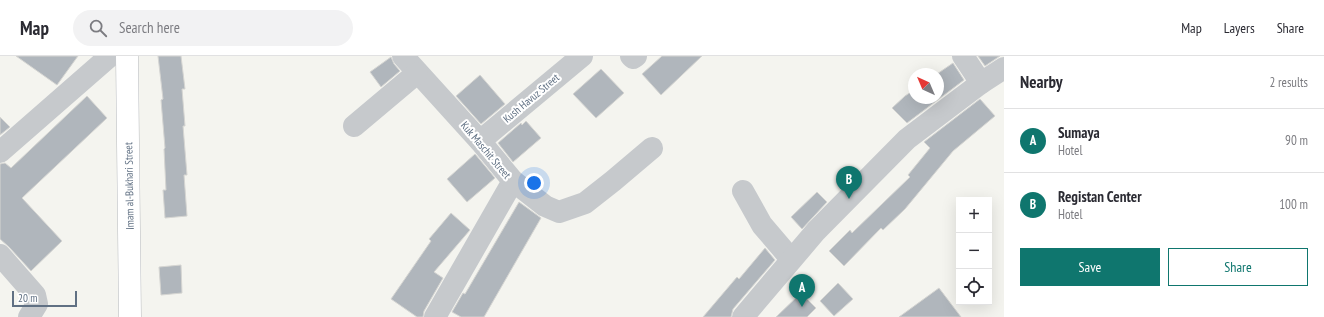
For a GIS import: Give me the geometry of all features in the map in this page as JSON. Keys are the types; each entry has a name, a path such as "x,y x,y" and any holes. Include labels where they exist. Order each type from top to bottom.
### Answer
{"main road":[{"name":"Imam al-Bukhari Street","path":"127,56 130,317"}],"lane":[{"path":"0,152 110,56"},
{"name":"Kuk Maschit Street","path":"403,56 480,141 513,181 435,317"},
{"name":"Kush Havuz Street","path":"480,141 582,56"},
{"path":"630,56 633,58 636,56"},
{"path":"963,56 981,83"},
{"path":"742,317 791,258 856,189 907,138 981,83 1004,68"},
{"path":"354,126 417,73"},
{"path":"513,181 545,206 559,212 585,203 652,148"},
{"path":"742,191 762,225 791,258"},
{"path":"0,255 35,295 37,304 29,317"}],"building":[{"path":"16,56 78,56 57,85"},
{"path":"158,56 181,56 185,89 182,89 187,175 184,175 187,216 165,218 163,190 166,190 165,148 161,100 163,99"},
{"path":"662,56 702,56 661,95 642,74"},
{"path":"978,56 1000,56 985,66"},
{"path":"391,57 394,64 400,71 381,87 370,72"},
{"path":"953,63 964,80 944,95 944,69"},
{"path":"601,69 624,93 596,118 573,94"},
{"path":"480,75 505,104 481,124 456,96"},
{"path":"908,94 908,104 932,104 907,123 892,108"},
{"path":"87,96 107,118 22,198 62,241 31,271 0,239 0,164 5,163 11,168"},
{"path":"980,99 995,116 953,151 905,209 883,230 881,228 844,266 829,251 850,230 852,233 910,177 908,175 930,148 924,142"},
{"path":"0,117 10,127 0,135"},
{"path":"526,121 541,138 513,162 498,143 521,123 522,125"},
{"path":"475,154 495,178 467,202 447,179"},
{"path":"817,192 827,202 802,229 791,217"},
{"path":"519,202 541,218 484,317 461,317 452,312 463,293 465,294"},
{"path":"451,213 470,230 434,272 443,278 424,311 423,317 417,317 391,299 431,241 429,239"},
{"path":"765,248 775,260 733,309 731,317 703,317 737,277 739,279"},
{"path":"181,265 182,293 161,295 159,267"},
{"path":"838,283 853,299 834,316 820,301"},
{"path":"939,288 961,317 899,317"},
{"path":"801,293 816,308 807,317 776,317"}],"place":[{"name":"Registan Center","path":"849,199"},
{"name":"Sumaya","path":"802,307"}]}
